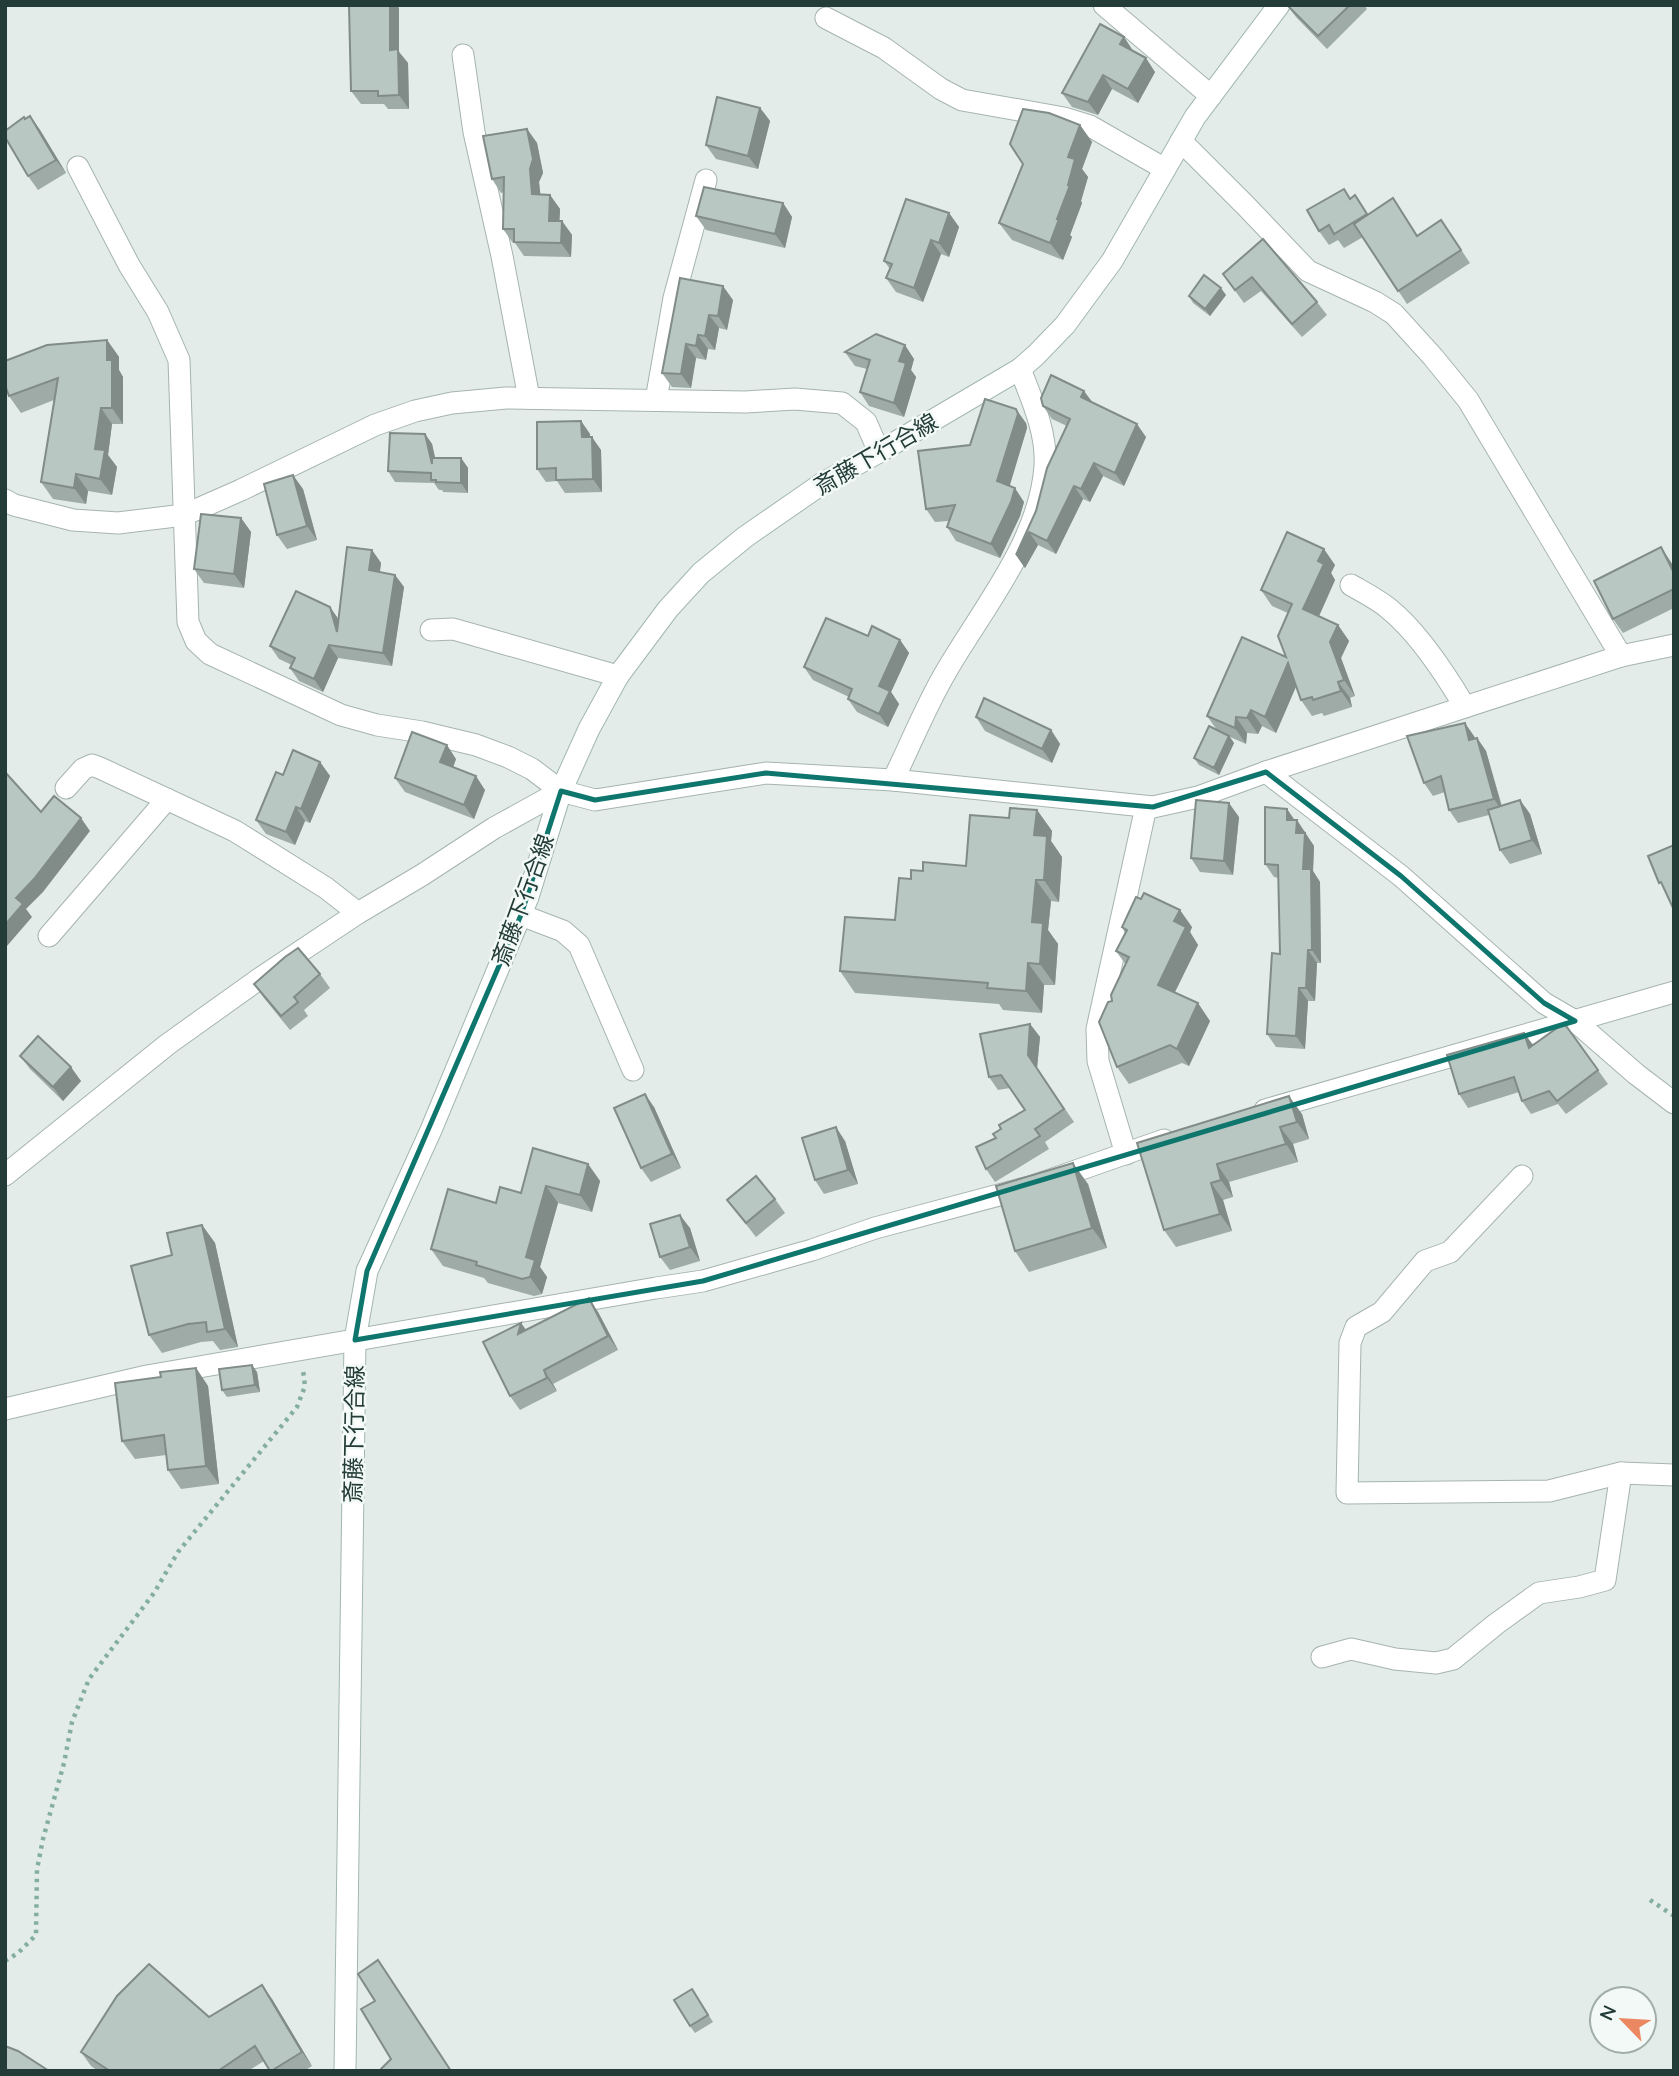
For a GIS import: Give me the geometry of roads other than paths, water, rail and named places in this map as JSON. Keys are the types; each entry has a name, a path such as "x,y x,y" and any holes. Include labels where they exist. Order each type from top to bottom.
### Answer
{"street":[{"path":"1104,5 1211,96"},
{"name":"斎藤下行合線","path":"345,2071 355,1339 367,1270 431,1130 528,897 561,791 589,729 618,676 668,609 701,573 785,508 1020,369 1065,325 1104,271 1195,117 1279,5"},
{"path":"826,18 884,48 941,89 962,100 1063,118 1090,126 1165,169"},
{"path":"463,55 474,132 502,256 529,398"},
{"path":"1181,141 1308,271 1375,302 1394,314 1433,358 1468,400 1620,656"},
{"path":"78,167 129,265 158,312 179,360 188,622 196,641 210,654 341,715 487,749 532,769 561,791 595,800 765,773 893,780 1153,807 1198,797 1266,772 1620,656 1674,645"},
{"path":"656,400 674,298 706,180"},
{"path":"893,780 945,673 1015,557 1042,495 1045,463 1040,421 1020,369"},
{"path":"5,500 14,505 72,520 118,523 184,515 375,425 415,411 452,403 506,398 745,402 794,399 842,403 866,422 879,452"},
{"path":"1351,585 1388,608 1411,632 1446,674 1465,707"},
{"path":"431,630 453,629 618,676"},
{"path":"66,788 83,769 92,765 235,831 326,888 358,913"},
{"path":"1266,772 1401,876 1544,1003 1575,1021 1674,1103"},
{"path":"5,1175 168,1044 358,913 494,828 561,791"},
{"path":"49,936 167,799"},
{"path":"1126,1154 1098,1061 1097,1028 1146,807"},
{"path":"520,915 563,931 579,945 633,1070"},
{"path":"1247,1115 1674,992"},
{"path":"5,1409 147,1376 703,1281 811,1250 875,1228 1033,1186 1181,1135"},
{"path":"1522,1176 1450,1252 1425,1261 1382,1311 1356,1328 1350,1343 1347,1493 1549,1491 1620,1473 1674,1475"},
{"path":"1322,1657 1351,1649 1395,1659 1436,1663 1453,1659 1539,1593 1605,1580 1620,1473"}]}
